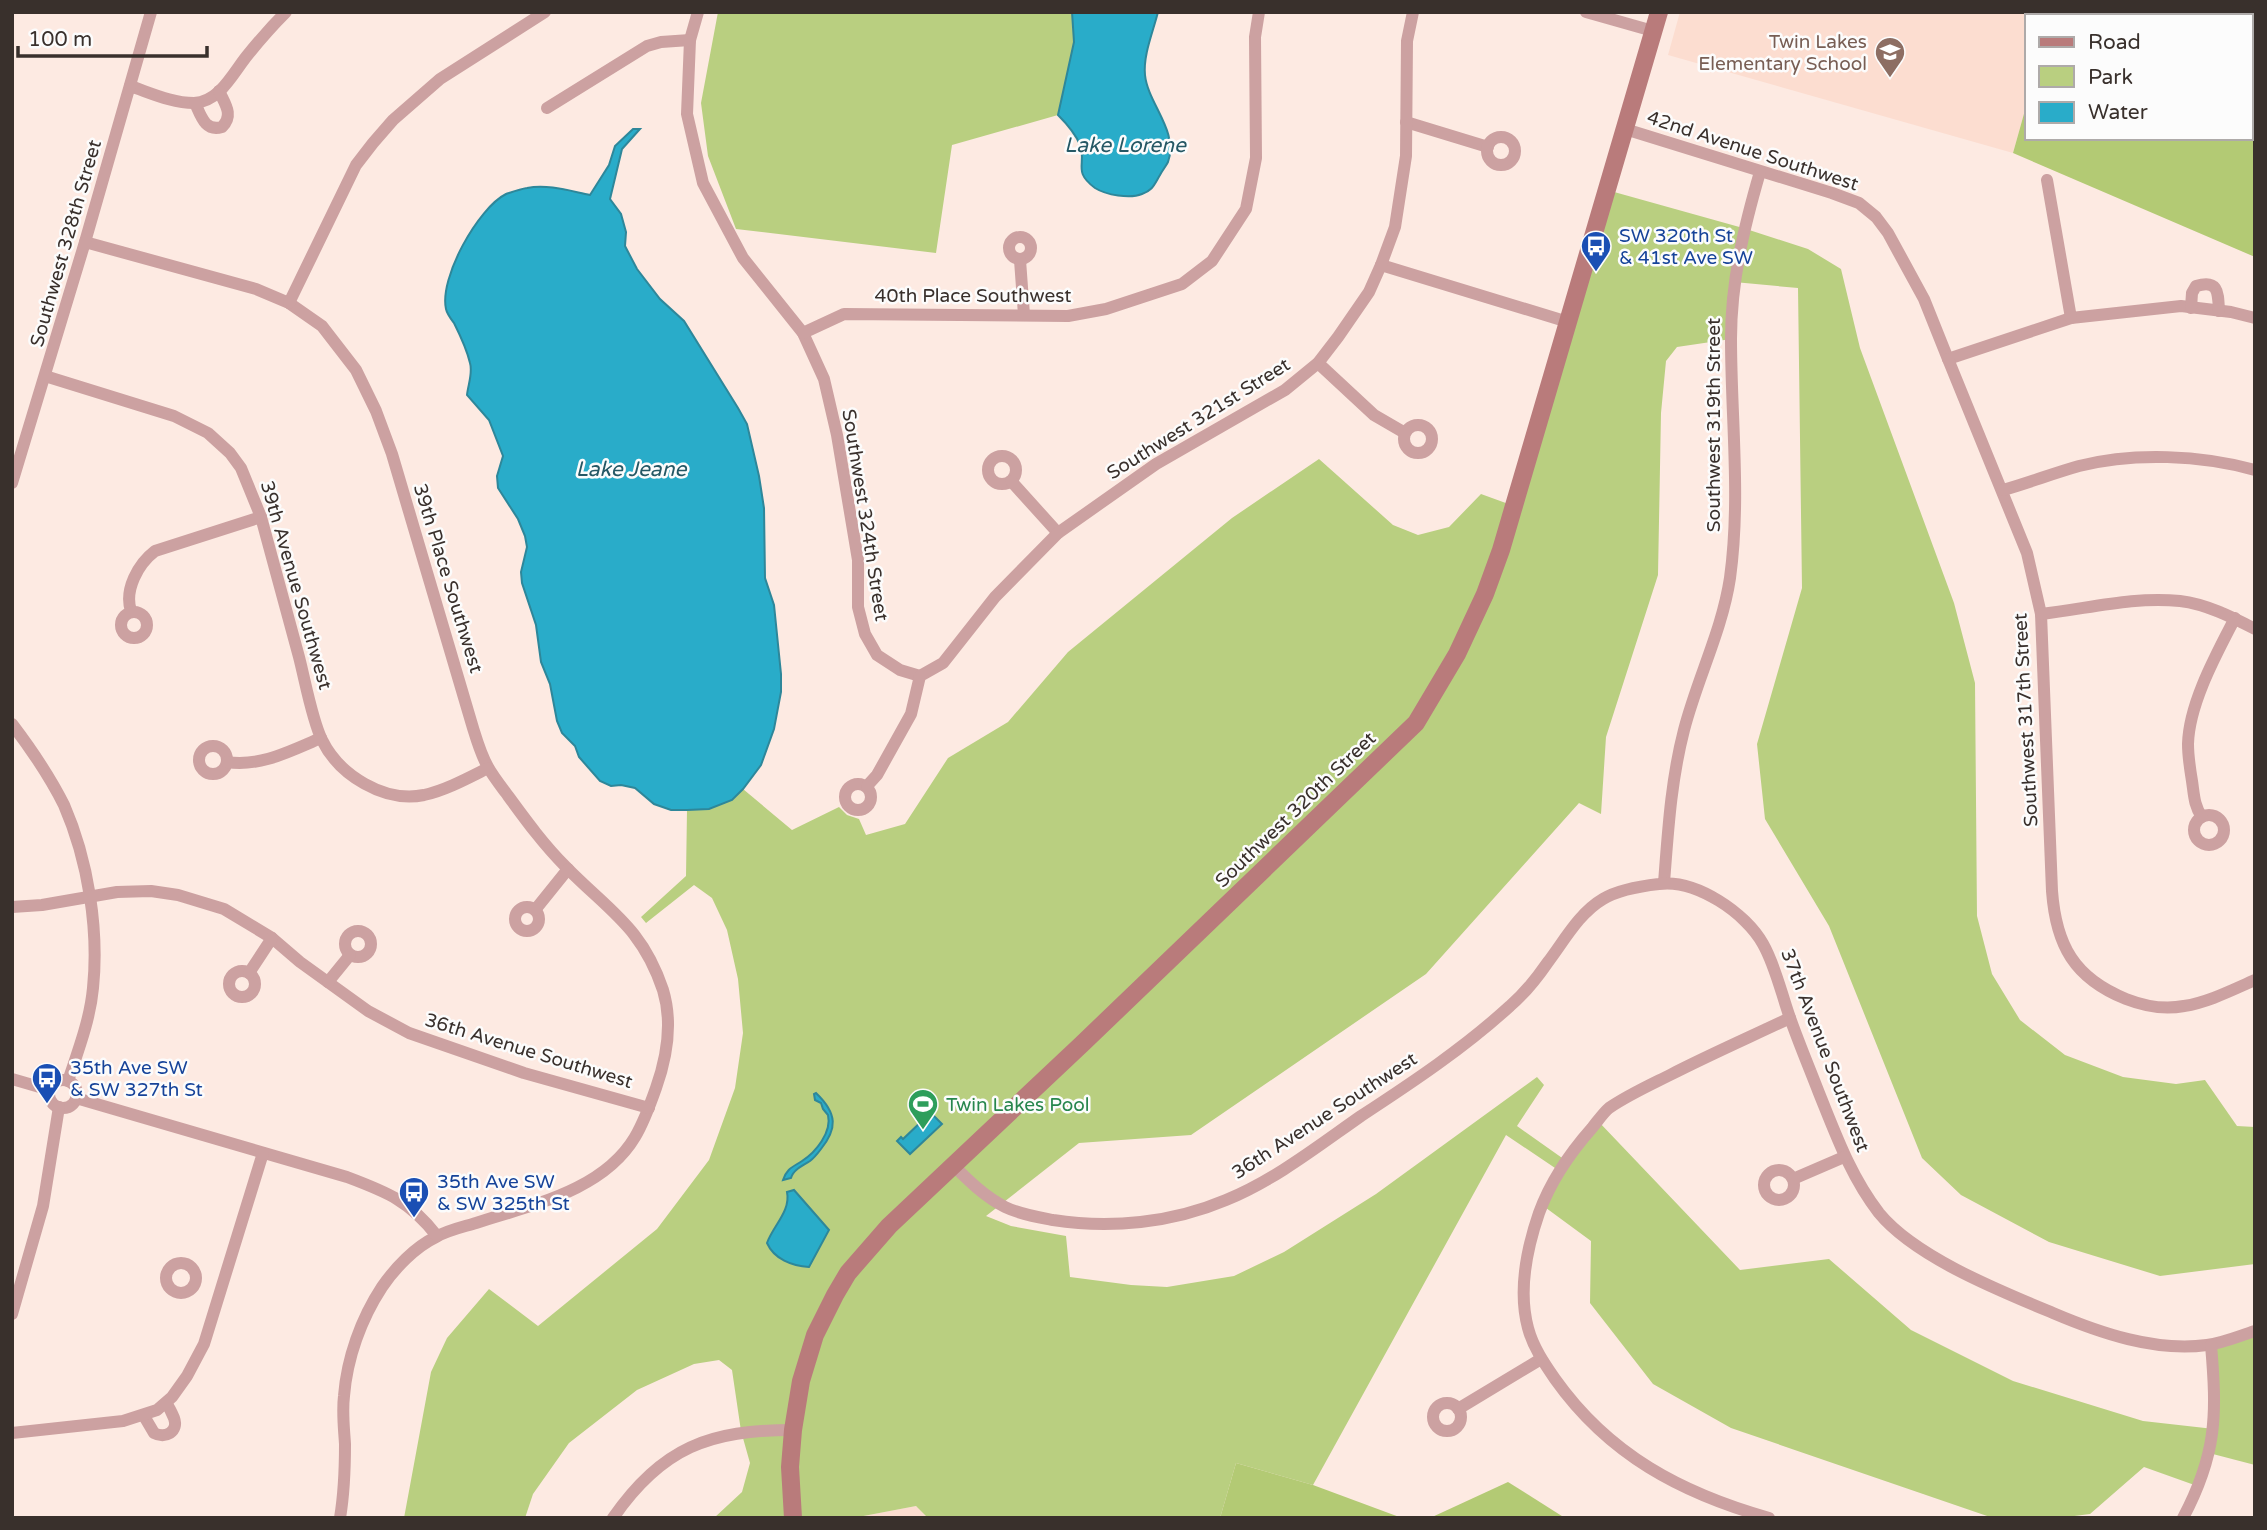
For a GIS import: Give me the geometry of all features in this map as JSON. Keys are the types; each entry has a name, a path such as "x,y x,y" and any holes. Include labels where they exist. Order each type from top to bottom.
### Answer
{"main road":[{"name":"Southwest 320th Street","path":"793,1518 790,1481 798,1397 807,1359 835,1294 848,1273 874,1241 1416,723 1457,654 1502,550 1659,12"}],"street":[{"name":"Southwest 328th Street","path":"12,483 85,242 150,12"},
{"path":"130,86 175,101 195,103 208,100 219,91 286,12"},
{"path":"289,303 356,165 393,121 440,79 545,12"},
{"name":"Southwest 324th Street","path":"698,12 690,40 687,114 702,183 743,258 803,333 824,379 837,435 858,559 858,607 865,634 877,655 900,670 920,676"},
{"name":"40th Place Southwest","path":"803,333 844,314 1068,316 1106,309 1182,284 1212,261 1246,209 1253,181 1257,139 1255,37 1259,12"},
{"name":"Southwest 321st Street","path":"920,676 943,663 995,597 1058,533 1156,464 1285,390 1318,363 1354,316 1369,292 1395,227 1406,156 1407,41 1413,12"},
{"path":"1586,12 1653,31"},
{"path":"547,107 647,46 690,40"},
{"path":"195,103 205,124 213,128 222,127 229,115 219,91"},
{"path":"1406,122 1488,147"},
{"name":"42nd Avenue Southwest","path":"1625,129 1859,203 1876,217 1888,233 1924,299 1948,359"},
{"name":"Southwest 319th Street","path":"1664,883 1671,792 1684,729 1716,636 1730,578 1735,465 1731,339 1734,281 1743,229 1760,172"},
{"path":"2047,180 2071,318"},
{"name":"39th Place Southwest","path":"85,242 256,289 289,303 322,326 356,370 376,411 392,454 473,728 488,768 529,826 568,869 632,930 652,960 664,993 668,1028 665,1061 635,1139 613,1163 589,1181 563,1194 437,1236 407,1258 383,1286 365,1317 352,1353 344,1396 345,1449 340,1518"},
{"path":"1020,260 1024,315"},
{"path":"1381,265 1568,322"},
{"path":"2191,308 2192,293 2196,286 2208,284 2213,285 2218,292 2220,311"},
{"path":"1948,359 2071,318 2143,309 2191,308 2255,318"},
{"name":"Southwest 317th Street","path":"1948,359 2027,553 2041,614 2054,920 2065,947 2080,969 2109,992 2148,1006 2183,1006 2217,997 2255,981"},
{"path":"1318,363 1374,415 1405,433"},
{"name":"39th Avenue Southwest","path":"45,376 174,416 208,433 230,453 248,481 261,517 321,738 338,763 354,778 376,789 415,796 433,792 488,768"},
{"path":"2003,490 2081,466 2146,457 2214,461 2255,470"},
{"path":"1011,481 1058,533"},
{"path":"131,611 128,603 130,592 146,558 164,547 261,517"},
{"path":"2041,614 2142,600 2182,601 2235,618 2255,629"},
{"path":"2202,817 2195,805 2188,742 2202,688 2235,618"},
{"path":"867,786 877,775 911,714 920,676"},
{"path":"12,724 63,805 83,865 89,897 93,923 93,991 82,1039 68,1081"},
{"path":"227,762 248,764 270,759 321,738"},
{"path":"535,910 568,869"},
{"name":"37th Avenue Southwest","path":"1664,883 1697,890 1726,904 1747,922 1764,944 1844,1157 1870,1200 1884,1218 1905,1236 1952,1266 2050,1312 2124,1337 2169,1348 2211,1345 2255,1331"},
{"name":"36th Avenue Southwest","path":"953,1165 979,1191 1009,1209 1066,1222 1121,1224 1179,1215 1224,1201 1266,1181 1462,1047 1513,1004 1586,912 1603,899 1620,892 1664,883"},
{"name":"36th Avenue Southwest","path":"12,906 42,905 150,891 178,895 224,909 272,939 369,1012 409,1032 524,1073 649,1108"},
{"path":"249,973 272,939"},
{"path":"328,982 350,955"},
{"path":"1769,1518 1725,1505 1681,1486 1638,1462 1605,1434 1569,1399 1541,1359 1528,1327 1524,1284 1529,1243 1542,1205 1570,1154 1608,1109 1696,1062 1790,1018"},
{"path":"12,1079 50,1090"},
{"path":"59,1081 68,1081 74,1086 76,1098 68,1107 59,1107 50,1099 50,1090 59,1081"},
{"path":"76,1098 347,1177 389,1193 423,1217 437,1236"},
{"path":"12,1314 43,1206 59,1107"},
{"path":"12,1433 123,1421 144,1416 161,1406 187,1376 204,1344 263,1153"},
{"path":"1793,1179 1844,1157"},
{"path":"196,1282 220,1289"},
{"path":"2183,1518 2200,1487 2214,1429 2215,1391 2211,1345"},
{"path":"1458,1409 1541,1359"},
{"path":"144,1416 153,1433 168,1435 175,1427 175,1422 161,1406"},
{"path":"612,1518 643,1480 687,1449 741,1431 793,1430"}],"shaded area":[{"name":"Twin Lakes Elementary School","path":"1680,12 2054,12 2025,14 2025,110 2013,153 1668,55"},
{"path":"916,1506 928,1518 853,1518"}],"green space":[{"path":"718,12 1072,12 1074,42 1058,115 952,145 936,253 736,229 708,156 701,103"},
{"path":"2255,12 2255,257 2013,153 2025,110 2025,140 2253,140 2253,14 2054,14"},
{"path":"1607,190 1808,249 1841,269 1860,348 1954,603 1975,683 1977,916 1992,974 2020,1020 2065,1055 2123,1077 2176,1084 2205,1080 2237,1126 2255,1127 2255,1264 2160,1276 2049,1242 1961,1195 1922,1158 1829,926 1765,819 1757,744 1802,588 1798,288 1734,282 1731,339 1677,347 1666,361 1661,413 1658,575 1606,737 1601,814 1579,803 1426,974 1191,1135 1079,1143 986,1216 1011,1226 1066,1236 1070,1277 1167,1287 1234,1276 1284,1252 1376,1194 1537,1077 1544,1085 1517,1126 1565,1160 1598,1121 1740,1270 1829,1259 1911,1330 2013,1381 2143,1421 2214,1429 2211,1345 2255,1331 2255,1465 2209,1453 2200,1487 2144,1467 2090,1514 2059,1518 1993,1518 1731,1428 1653,1384 1590,1303 1591,1241 1542,1205 1558,1170 1506,1135 1313,1485 1236,1463 1220,1518 928,1518 916,1506 853,1518 714,1518 742,1492 750,1463 741,1431 732,1370 719,1360 694,1364 637,1390 569,1443 533,1494 525,1518 404,1518 431,1372 447,1338 489,1289 538,1326 657,1229 709,1160 735,1088 743,1033 738,979 727,930 712,898 694,885 646,923 641,917 686,876 687,810 717,806 743,789 792,830 839,807 847,815 859,819 866,835 905,824 948,758 1008,722 1068,652 1232,518 1319,459 1393,525 1418,535 1449,527 1481,494 1514,506"},
{"path":"1236,1463 1313,1485 1402,1518 1220,1518"},
{"path":"1508,1482 1565,1518 1430,1518"}],"water":[{"name":"Lake Lorene","path":"1072,12 1158,12 1147,52 1145,75 1147,86 1166,128 1170,151 1168,162 1155,184 1142,194 1112,194 1095,188 1088,182 1082,172 1080,145 1058,115 1074,42"},
{"name":"Lake Jeane","path":"633,129 640,129 622,149 610,199 621,214 626,232 625,246 637,269 660,299 684,321 747,424 764,508 765,578 774,605 781,692 774,729 761,765 732,800 709,809 671,810 654,804 635,788 611,786 600,781 579,757 575,746 562,733 550,684 541,662 536,625 522,583 521,572 527,547 525,536 518,519 498,488 497,476 503,456 489,420 467,395 471,367 461,338 446,309 448,280 463,245 473,228 495,202 506,194 535,187 559,188 590,195 609,165 615,146"},
{"path":"816,1093 828,1108 833,1121 830,1135 813,1158 796,1170 791,1178 783,1180 788,1170 813,1152 828,1128 828,1115 821,1103 815,1100"},
{"name":"Twin Lakes Pool","path":"928,1110 942,1124 910,1154 897,1141 901,1137 903,1139 924,1119 922,1116"},
{"path":"794,1190 829,1230 809,1267 784,1261 767,1243 784,1212 787,1192"}],"place":[{"name":"Twin Lakes Elementary School","path":"1890,79"},
{"name":"SW 320th St & 41st Ave SW","path":"1596,273"},
{"name":"35th Ave SW & SW 327th St","path":"47,1105"},
{"name":"Twin Lakes Pool","path":"923,1131"},
{"name":"35th Ave SW & SW 325th St","path":"414,1219"}]}
